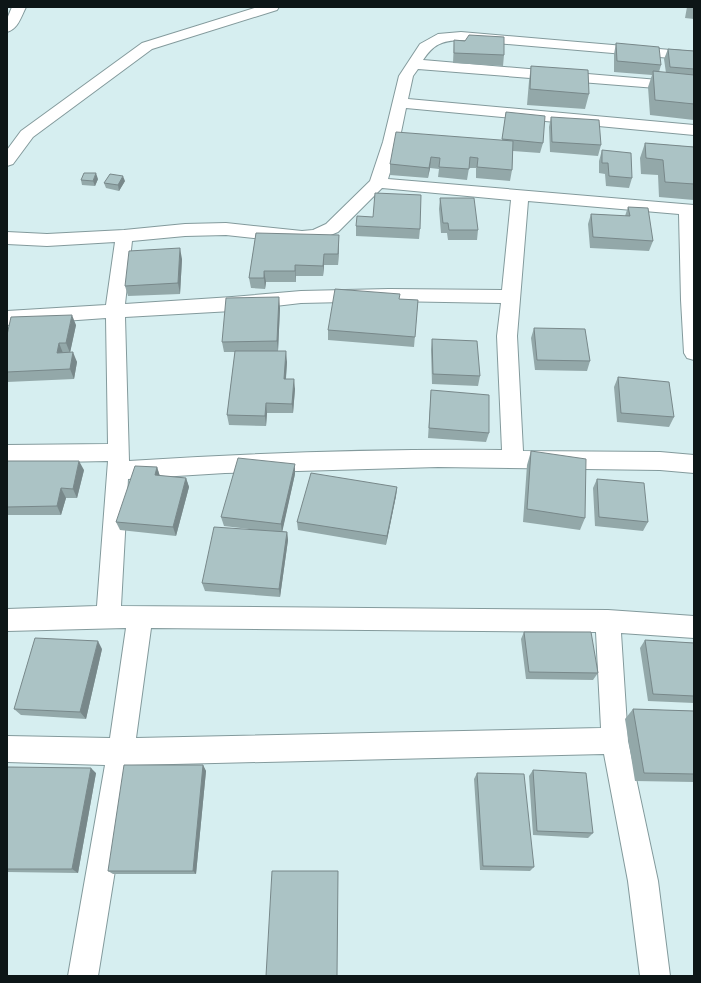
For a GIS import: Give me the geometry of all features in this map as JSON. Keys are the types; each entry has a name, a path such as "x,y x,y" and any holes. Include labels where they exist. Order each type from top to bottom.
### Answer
{"street":[{"path":"7,28 12,23 18,7"},
{"path":"7,161 27,134 147,46 272,7"},
{"path":"7,238 47,240 124,236 185,230 226,229 302,237 316,235 332,228 378,183 391,142 406,76 425,48 434,41 443,37 461,36 694,56"},
{"path":"414,64 694,87"},
{"path":"399,104 694,130"},
{"path":"378,183 690,210 690,300 694,353"},
{"path":"513,459 507,336 520,196"},
{"path":"108,617 118,461 114,312 124,236"},
{"path":"7,318 232,304 301,297 389,295 511,297"},
{"path":"7,454 118,461 225,464 422,458 660,462 694,464"},
{"path":"83,976 121,752 140,617"},
{"path":"7,620 140,617 608,621 694,627"},
{"path":"608,621 615,741 643,881 655,976"},
{"path":"7,749 121,752 615,741"}],"building":[{"path":"469,35 504,37 504,55 454,53 454,40 465,41"},
{"path":"616,43 659,47 661,65 617,61"},
{"path":"668,49 694,51 694,69 670,67"},
{"path":"531,66 588,70 589,94 530,89"},
{"path":"653,71 694,75 694,104 655,100"},
{"path":"506,112 545,116 543,143 502,139"},
{"path":"551,117 599,120 601,145 552,142"},
{"path":"396,132 513,141 512,170 477,167 478,158 470,157 469,169 439,167 440,158 431,157 429,168 390,164"},
{"path":"645,143 694,147 694,184 665,182 663,160 646,158"},
{"path":"602,150 631,153 632,178 609,176 608,163 602,163"},
{"path":"84,173 96,173 93,181 81,180"},
{"path":"110,174 123,176 118,185 104,183"},
{"path":"375,193 421,195 420,229 356,226 357,216 373,217"},
{"path":"440,198 474,198 478,230 449,230 448,223 443,223"},
{"path":"628,207 648,208 653,241 593,237 591,214 630,216"},
{"path":"256,233 339,235 338,254 324,254 323,266 295,265 295,271 264,271 264,278 249,278"},
{"path":"180,248 178,283 125,286 129,251"},
{"path":"335,289 400,294 399,299 418,300 415,337 328,330"},
{"path":"279,297 277,341 222,342 226,298"},
{"path":"72,315 66,343 59,343 57,353 73,352 70,369 7,372 7,335 11,317"},
{"path":"534,328 585,329 590,361 537,360"},
{"path":"432,339 477,341 480,376 433,374"},
{"path":"235,351 286,351 284,379 294,379 292,404 266,403 265,416 227,415"},
{"path":"618,377 669,382 674,417 621,413"},
{"path":"431,390 489,395 489,433 429,428"},
{"path":"531,451 586,459 585,518 527,509"},
{"path":"238,458 295,464 281,524 221,517"},
{"path":"7,461 79,461 73,489 61,488 57,506 7,507"},
{"path":"135,466 157,467 155,475 186,478 173,527 116,522"},
{"path":"311,473 397,487 387,536 297,522"},
{"path":"597,479 644,483 648,522 599,517"},
{"path":"214,527 287,532 279,589 202,583"},
{"path":"524,632 591,632 598,673 529,672"},
{"path":"35,638 98,641 80,712 14,709"},
{"path":"645,640 694,643 694,696 653,694"},
{"path":"633,709 694,711 694,774 644,773"},
{"path":"124,765 203,765 193,871 108,871"},
{"path":"7,767 91,768 72,869 7,869"},
{"path":"533,770 586,773 593,833 537,831"},
{"path":"477,773 524,774 534,867 483,866"},
{"path":"272,871 338,871 337,976 266,976"}]}
